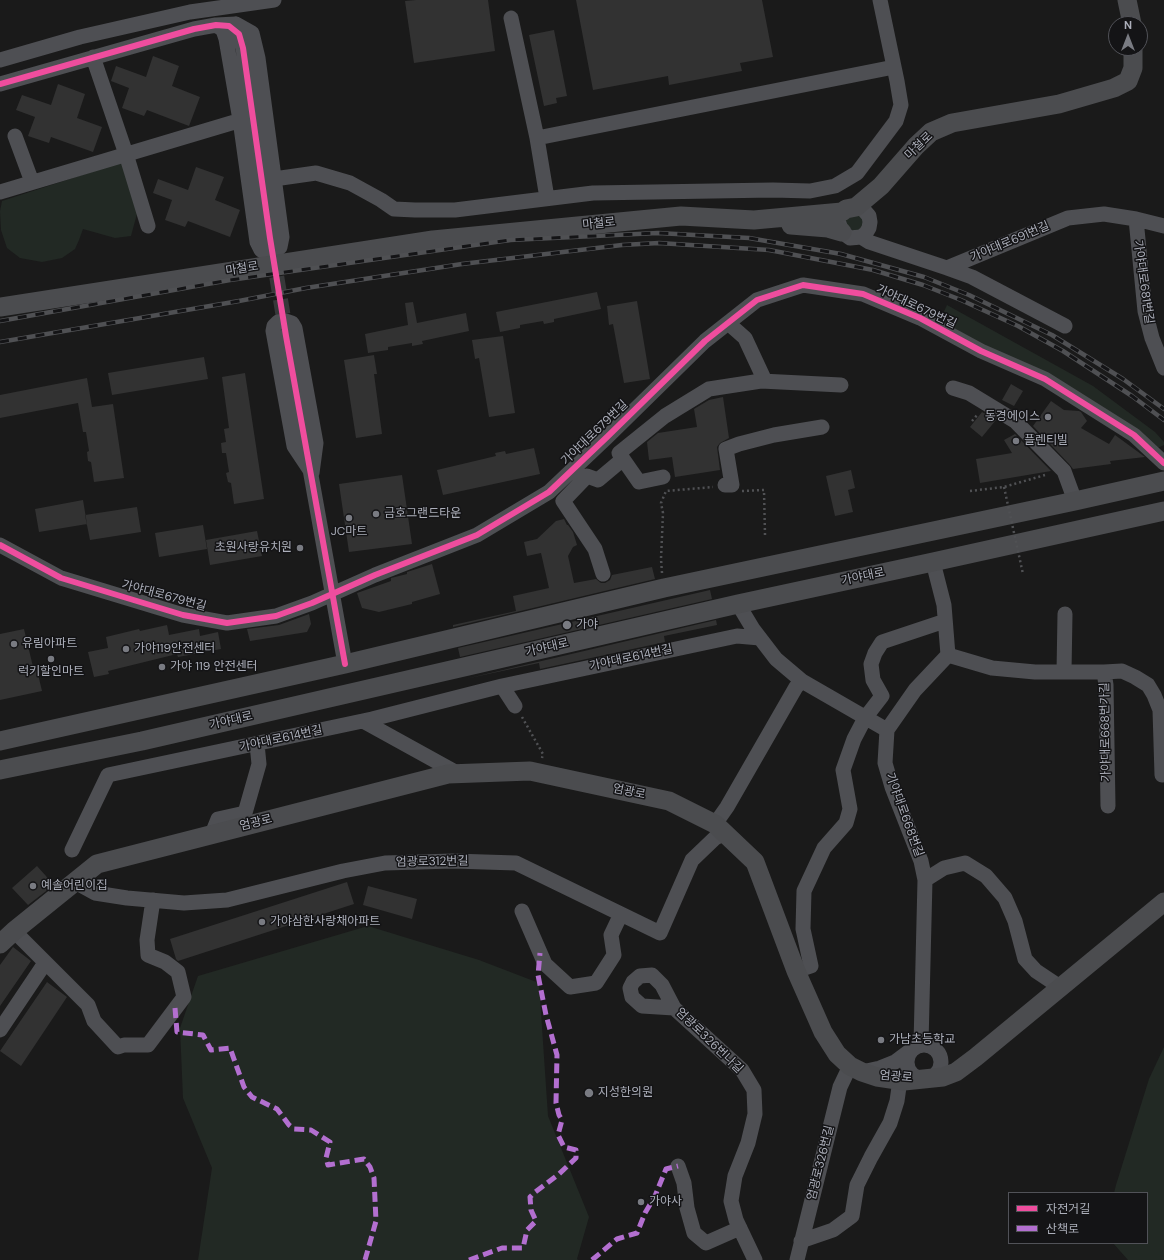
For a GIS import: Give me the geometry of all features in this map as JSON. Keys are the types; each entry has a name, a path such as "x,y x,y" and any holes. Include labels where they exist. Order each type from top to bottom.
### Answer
{"main road":[{"path":"1127,0 1130,16"},
{"name":"마철로","path":"0,307 275,259 433,240 681,216 754,220 849,210 881,186 916,146 931,132 952,123 1059,104 1114,88 1128,81 1133,68 1133,56"},
{"path":"754,220 779,224 828,228 842,232"},
{"path":"0,741 345,664 664,588 1164,481"},
{"name":"가야대로","path":"0,770 142,741 738,604 1164,511"},
{"path":"1109,524 1164,521"},
{"name":"엄광로","path":"0,944 97,864 448,774 530,771 669,801 720,829 755,862 796,972 823,1032 838,1054 856,1069 878,1077 900,1080 943,1077 956,1072 1164,902"}],"street":[{"path":"0,60 80,37 190,12 274,0"},
{"path":"274,179 316,173 350,183 394,209 456,210 593,193 773,190 810,191 835,186 857,173 896,122 901,105 880,0"},
{"path":"511,18 537,138 546,198"},
{"path":"0,84 194,29 216,25 236,24 252,33 258,58 252,117 256,242 261,250 275,259 282,237 274,179 252,117 223,30 216,25"},
{"path":"93,57 126,154 148,226"},
{"path":"537,138 894,67"},
{"path":"0,192 252,117"},
{"path":"252,117 270,238"},
{"path":"15,136 32,182"},
{"path":"861,237 869,228 869,216 862,208 849,210 838,222 842,232 850,238 861,237 869,242 972,277 1065,326"},
{"name":"가야대로691번길","path":"947,268 1068,218 1104,214 1136,219 1164,226"},
{"name":"가야대로681번길","path":"1136,219 1145,311 1152,338 1164,368"},
{"name":"가야대로679번길","path":"0,545 61,578 183,615 227,623 276,616 477,536 549,492 705,341 757,300 803,285 863,294 920,318 981,351 1046,379 1157,450 1164,463"},
{"path":"286,321 292,323 295,328 316,443 312,473 294,446 273,331 274,326 278,322 286,321"},
{"path":"728,323 745,338 766,381"},
{"path":"286,336 312,473 345,664"},
{"path":"663,477 639,482 618,453 665,416 708,389 766,381 841,385"},
{"path":"953,388 968,393 1016,421 1064,471 1075,501"},
{"path":"725,486 732,485 726,449 774,435 822,427"},
{"path":"603,574 595,549 563,501 587,476 598,480 623,459"},
{"path":"738,604 753,629 776,659 802,680 887,730 915,690 948,655 944,605 933,562"},
{"path":"1064,672 1065,614"},
{"path":"796,972 811,966 803,929 804,891 824,848 846,823 850,809 843,770 854,739 865,718 882,696 873,680 871,664 875,653 882,642 946,620"},
{"name":"가야대로614번길","path":"72,850 108,775 363,721 502,686 737,636 760,638"},
{"name":"가야대로668번가길","path":"948,655 992,668 1035,672 1104,672 1106,685 1108,806"},
{"path":"1104,672 1122,671 1148,685 1154,695 1160,710 1162,775"},
{"path":"720,829 727,807 802,680"},
{"path":"502,686 515,706"},
{"path":"363,721 459,774"},
{"name":"가야대로668번길","path":"887,730 885,763 892,787 921,861 925,880 916,1047 907,1060 909,1070 916,1077 926,1079"},
{"path":"212,834 218,820 245,813 259,764 257,744"},
{"name":"엄광로312번길","path":"75,882 95,893 184,903 227,900 343,871 385,863 461,861 516,863 660,932 692,860 715,838 720,829"},
{"path":"925,880 944,868 965,863 986,876 1005,898 1015,921 1025,959 1036,971 1060,987"},
{"path":"14,931 88,1005 94,1021 118,1047 124,1045 148,1045 184,997 178,972 165,962 148,955 147,940 153,900"},
{"path":"522,911 545,964 570,987 596,983 614,955 611,935 621,914"},
{"path":"0,1030 45,963"},
{"name":"엄광로326번나길","path":"674,1008 642,1006 632,997 630,988 633,982 640,976 652,975 662,984 674,1008 742,1070 754,1090 756,1114 748,1144 735,1176 731,1201 736,1220 755,1260"},
{"path":"856,1069 880,1068 896,1062 916,1047 934,1047 942,1059 952,1063 970,1062"},
{"path":"926,1079 935,1075 941,1068 942,1059"},
{"name":"엄광로326번길","path":"797,1260 840,1087 856,1069"},
{"path":"801,1241 833,1230 852,1216 858,1185 871,1157 890,1123 897,1102 900,1080"},
{"path":"678,1166 684,1184 687,1208 694,1233 706,1243 740,1228"}],"path":[{"path":"970,491 1004,487 1045,475"},
{"path":"664,588 661,559 663,513 661,503 666,491 725,486 736,492 764,490 765,535"},
{"path":"1004,487 1023,574"},
{"path":"515,706 543,754 539,773"}],"shaded area":[{"path":"122,162 138,210 131,236 115,238 83,229 75,249 62,258 42,262 20,258 7,248 1,230 0,211 2,201"},
{"path":"848,213 864,216 861,231 849,232 845,216"},
{"path":"947,305 1093,386 1155,432 1164,442 1164,445 1151,451 1134,435 952,335 940,320"},
{"path":"368,926 479,960 539,983 548,1116 589,1217 577,1259 578,1260 198,1260 212,1168 183,1098 180,1028 198,976"},
{"path":"1164,1047 1164,1260 1128,1260 1114,1244 1148,1244 1148,1192 1114,1192 1149,1079"}],"building":[{"path":"488,0 495,51 414,63 405,1"},
{"path":"576,0 762,0 773,57 740,63 742,71 669,85 668,76 593,90"},
{"path":"554,30 567,96 556,98 557,103 544,106 529,35"},
{"path":"153,56 179,66 172,86 200,97 189,126 147,110 144,116 122,108 129,88 111,81 116,66 146,77"},
{"path":"58,84 85,94 77,118 102,127 93,152 51,137 49,143 28,136 35,117 16,110 22,95 51,105"},
{"path":"196,167 224,177 215,200 240,210 230,237 188,221 185,227 165,220 172,200 153,193 158,179 188,190"},
{"path":"597,292 601,309 554,319 554,322 544,324 543,321 520,325 520,328 500,332 496,312"},
{"path":"637,301 650,379 624,383 613,324 609,325 607,306"},
{"path":"413,302 417,323 466,313 469,331 422,341 423,344 412,346 412,343 388,347 388,350 368,353 365,334 408,325 405,303"},
{"path":"503,336 515,413 489,417 479,358 475,359 472,340"},
{"path":"374,355 377,374 374,374 382,434 356,438 344,360"},
{"path":"204,357 208,379 112,395 108,373"},
{"path":"245,373 264,499 234,504 231,483 228,482 226,473 229,472 226,453 222,453 221,443 226,442 224,429 229,428 222,377"},
{"path":"87,378 92,407 113,404 124,478 94,482 91,462 88,461 87,452 89,451 86,432 83,432 78,403 0,418 0,395"},
{"path":"1011,384 1023,391 1014,406 1002,400"},
{"path":"723,397 729,438 720,443 717,447 720,470 675,477 672,457 649,460 647,442 658,433 697,427 694,409 709,400"},
{"path":"1051,401 1064,410 1081,412 1087,421 1081,428 1109,444 1115,435 1145,457 1110,461 1111,464 1073,469 1033,426"},
{"path":"982,412 996,420 982,437 970,427"},
{"path":"1015,434 1051,471 980,483 976,459 1012,453 1004,440"},
{"path":"534,448 540,474 443,495 437,470 496,456 495,453 505,451 506,454"},
{"path":"851,470 855,488 848,490 853,512 835,516 826,476"},
{"name":"금호그랜드타운","path":"402,475 412,544 349,552 339,484"},
{"path":"83,500 87,524 39,532 35,509"},
{"path":"137,507 141,532 90,540 85,515"},
{"path":"564,519 573,532 577,545 573,547 568,556 574,583 596,579 601,583 605,583 610,580 612,575 652,567 655,579 453,627 453,625 516,611 513,596 549,588 541,553 527,556 524,542 537,539 556,521"},
{"path":"203,525 207,549 159,557 155,533"},
{"path":"257,531 262,556 210,565 206,540"},
{"path":"432,564 440,594 412,602 412,604 379,612 362,608 357,593 391,581 391,578 407,574 407,572"},
{"path":"710,590 712,599 460,657 458,648"},
{"path":"309,614 311,624 307,632 250,641 247,629 279,625"},
{"path":"716,620 717,625 664,636 665,642 540,669 539,663 465,679"},
{"path":"167,625 169,635 199,629 200,636 218,632 221,649 178,657 177,654 108,671 109,674 94,677 88,652 108,648 106,637 139,629 140,631"},
{"path":"24,629 34,671 37,670 42,691 0,700 0,634"},
{"name":"예솔어린이집","path":"37,866 54,885 28,905 12,888"},
{"name":"가야삼한사랑채아파트","path":"347,882 354,904 178,961 176,959 170,939"},
{"path":"368,886 417,899 412,919 363,905"},
{"path":"13,947 31,961 0,1006 0,965"},
{"path":"47,982 67,997 21,1066 0,1051"}],"tunnel":[{"path":"273,254 286,333"}],"railway":[{"path":"0,321 230,280 510,240 658,233 749,238 841,254 924,277 969,295 1052,335 1123,379 1164,409"},
{"path":"0,342 306,288 462,264 622,245 659,243 769,250 873,270 923,285 961,300 1018,326 1063,351 1132,396 1164,420"}],"marked path":[{"path":"469,1260 502,1248 523,1248 527,1230 536,1221 531,1210 530,1197 559,1174 576,1158 576,1150 564,1147 558,1135 562,1120 556,1103 557,1055 546,1015 538,975 540,953"},
{"path":"175,1008 177,1032 203,1035 211,1050 230,1048 244,1087 252,1097 277,1109 289,1125 294,1129 311,1130 330,1142 326,1158 328,1165 364,1159 370,1167 374,1178 376,1221 365,1260"},
{"path":"592,1260 617,1239 637,1233 666,1169 678,1166"}],"cycle path":[{"path":"0,84 194,29 216,25 229,26 239,34 243,48 270,238 286,336 345,664"},
{"path":"0,545 61,578 183,615 227,623 276,616 312,603 375,575 477,535 549,492 705,341 757,300 803,285 863,294 920,318 981,351 1045,379 1134,435 1164,463"}],"place":[{"name":"동경에이스","path":"1048,417"},
{"name":"플렌티빌","path":"1016,441"},
{"name":"금호그랜드타운","path":"376,514"},
{"name":"JC마트","path":"349,518"},
{"name":"초원사랑유치원","path":"300,548"},
{"name":"가야","path":"567,625"},
{"name":"유림아파트","path":"14,644"},
{"name":"가야119안전센터","path":"126,649"},
{"name":"럭키할인마트","path":"51,659"},
{"name":"가야 119 안전센터","path":"162,667"},
{"name":"예솔어린이집","path":"33,886"},
{"name":"가야삼한사랑채아파트","path":"262,922"},
{"name":"가남초등학교","path":"881,1040"},
{"name":"지성한의원","path":"589,1093"},
{"name":"가야사","path":"641,1202"}]}
